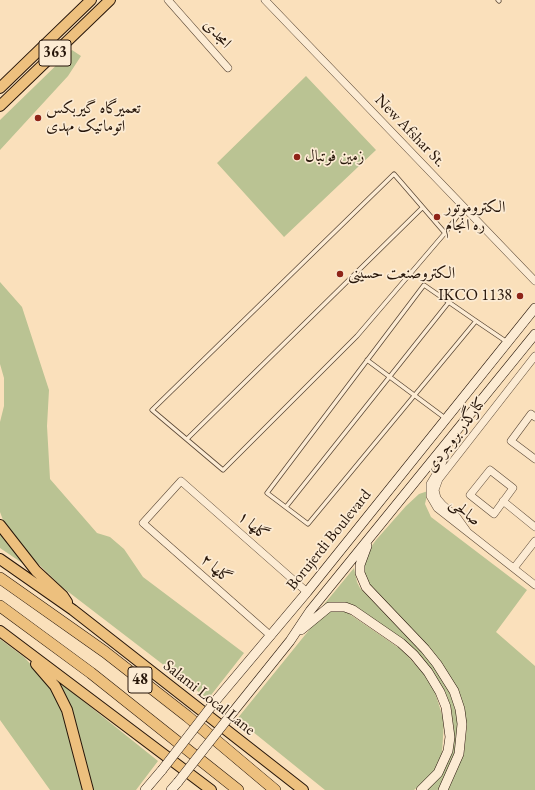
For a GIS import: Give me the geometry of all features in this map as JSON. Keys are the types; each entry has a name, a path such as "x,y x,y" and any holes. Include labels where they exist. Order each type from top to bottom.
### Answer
{"highway":[{"name":"48","path":"0,578 111,657 187,716 275,790"},
{"name":"48","path":"0,606 91,673 238,790"}],"main road":[{"name":"363","path":"0,88 91,0"},
{"name":"363","path":"0,106 110,0"},
{"name":"Borujerdi Boulevard","path":"145,790 217,699 307,592 535,308"},
{"name":"Borujerdi Boulevard","path":"171,790 290,641 310,611 370,540 535,334"},
{"path":"0,525 36,571 63,596 73,610"},
{"path":"370,540 360,565 360,573 366,587 437,664 454,691 460,709 462,724 459,754 443,790"},
{"name":"Salami Local Lane","path":"0,559 73,610 303,790"},
{"path":"290,641 329,607 345,607 353,610 401,643 422,663 440,692 449,722 450,737 448,751 438,773 421,790"},
{"path":"0,631 211,790"},
{"path":"11,638 44,672 62,700 77,741 88,790"}],"street":[{"name":"امجدی","path":"168,0 228,68"},
{"name":"New Afshar St.","path":"265,0 535,281"},
{"name":"کنارگذر بروجردی","path":"467,531 458,517 443,506 437,498 435,490 437,484 463,447 535,356"},
{"path":"535,417 531,414 511,441 535,459"},
{"name":"صالحی","path":"451,439 442,464 430,484 430,496 437,508 535,585"},
{"path":"490,470 514,488 503,501 494,514 470,495 490,470"},
{"name":"گلها ۱","path":"181,481 307,592"},
{"name":"گلها ۲","path":"181,481 144,523 271,636"},
{"path":"503,501 535,527"},
{"path":"514,568 535,541"}],"lane":[{"path":"445,233 394,174 152,410 223,470 357,336 445,233 464,207"},
{"path":"187,439 422,208"},
{"path":"476,321 308,524 267,493 424,285 508,342"},
{"path":"286,508 449,302"},
{"path":"367,360 415,394 446,419"}],"green space":[{"path":"72,50 81,56 68,76 0,150 0,120"},
{"name":"زمین فوتبال","path":"306,76 376,150 284,237 217,163"},
{"path":"0,282 22,307 49,390 47,426 50,479 97,533 110,537 124,549 143,577 244,653 208,699 62,587 19,545 3,520 0,512 0,422 4,406 4,378 0,364"},
{"path":"428,491 425,504 431,517 527,590 496,632 535,666 535,790 448,790 464,753 467,725 464,710 440,661 414,631 371,589 363,571 366,554 376,540 406,506 419,494"},
{"path":"0,533 12,549 31,569 0,548"},
{"path":"354,568 360,588 426,655 445,682 452,699 458,720 455,755 439,790 426,790 454,738 454,729 451,710 442,687 434,674 410,645 358,608 351,604 335,602 321,608"},
{"path":"330,611 345,611 402,650 426,676 434,689 444,721 442,753 440,762 433,773 414,790 325,790 237,719 318,619"},
{"path":"0,639 24,657 48,683 61,703 85,790 50,790 0,720"},
{"path":"52,676 158,761 136,790 91,790"}],"place":[{"name":"تعمیرگاه گیربکس اتوماتیک مهدی","path":"38,118"},
{"name":"زمین فوتبال","path":"297,157"},
{"name":"الکتروموتور ره انجام","path":"437,217"},
{"name":"الکتروصنعت حسینی","path":"340,274"},
{"name":"IKCO 1138","path":"520,296"}]}
